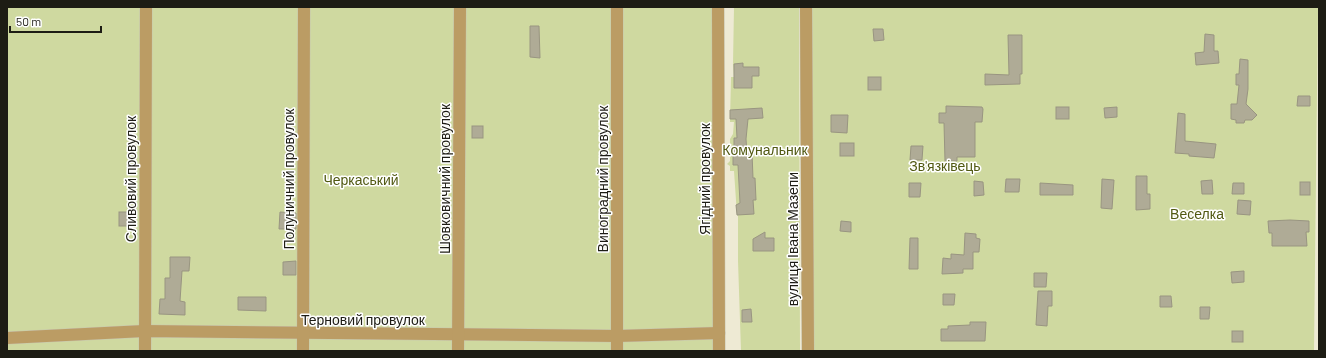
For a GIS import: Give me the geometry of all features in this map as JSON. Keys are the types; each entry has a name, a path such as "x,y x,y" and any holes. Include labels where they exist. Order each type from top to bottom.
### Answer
{"street":[{"name":"Сливовий провулок","path":"145,351 146,7"},
{"name":"Полуничний провулок","path":"303,351 304,7"},
{"name":"Шовковичний провулок","path":"458,351 460,7"},
{"name":"Виноградний провулок","path":"617,7 617,351"},
{"name":"Ягідний провулок","path":"718,7 719,351"},
{"name":"вулиця Івана Мазепи","path":"806,7 808,351"},
{"name":"Терновий провулок","path":"7,338 144,332 617,336 719,333"}],"green space":[{"name":"Черкаський","path":"7,7 714,7 715,351 7,351"},
{"name":"Комунальник","path":"734,7 799,7 800,351 741,351 738,216 734,171 730,171 730,166 727,164 730,161 730,139 733,134 734,122 730,122 731,77 734,77"},
{"path":"811,7 1318,7 1314,351 812,351"}],"building":[{"path":"530,26 539,26 540,58 530,57"},
{"path":"873,29 883,29 884,40 874,41"},
{"path":"1205,34 1214,35 1214,51 1218,51 1219,63 1196,65 1195,53 1204,52"},
{"path":"1008,35 1022,35 1022,74 1020,74 1020,84 985,85 985,74 1009,75"},
{"path":"1240,59 1248,60 1248,89 1246,104 1257,115 1252,120 1245,120 1244,123 1236,123 1236,120 1231,119 1231,104 1237,104 1239,85 1236,85 1236,74 1239,74"},
{"path":"743,63 743,67 759,67 759,76 752,76 752,88 734,88 734,64"},
{"path":"868,77 881,77 881,90 868,90"},
{"path":"1298,96 1310,96 1310,106 1297,106"},
{"path":"946,106 982,107 982,122 975,122 975,157 957,157 957,161 945,161 944,123 939,123 939,113 946,113"},
{"path":"1056,107 1069,107 1069,119 1056,119"},
{"path":"1117,107 1117,117 1105,118 1104,108"},
{"path":"762,108 763,118 748,119 746,139 747,153 752,153 753,178 755,178 756,200 753,200 754,214 737,215 736,205 740,203 738,165 733,165 734,138 737,138 736,119 730,119 730,110"},
{"path":"1178,113 1185,114 1185,141 1216,144 1214,158 1175,153"},
{"path":"831,115 848,115 847,133 831,132"},
{"path":"472,126 483,126 483,138 472,138"},
{"path":"840,143 854,143 854,156 840,156"},
{"path":"911,146 923,146 922,160 910,160"},
{"path":"1136,176 1147,176 1147,194 1150,194 1150,209 1136,210"},
{"path":"1006,179 1020,179 1019,192 1005,192"},
{"path":"1102,179 1114,180 1112,209 1101,208"},
{"path":"1212,180 1213,194 1202,194 1201,181"},
{"path":"974,181 983,182 984,195 974,196"},
{"path":"1300,182 1310,182 1310,195 1300,195"},
{"path":"909,183 921,183 920,197 909,197"},
{"path":"1040,183 1073,185 1073,195 1040,195"},
{"path":"1233,183 1244,183 1244,194 1232,194"},
{"path":"1238,200 1251,201 1250,215 1237,214"},
{"path":"119,212 132,212 132,226 119,226"},
{"path":"280,212 296,213 296,229 279,229"},
{"path":"841,221 851,222 851,232 840,231"},
{"path":"1268,221 1309,221 1309,232 1306,232 1307,246 1272,246 1272,233 1269,233"},
{"path":"765,232 765,238 774,238 774,251 753,251 753,239"},
{"path":"965,233 976,234 976,238 980,239 979,252 973,252 973,269 963,269 963,273 942,274 943,258 951,259 951,254 964,255"},
{"path":"910,238 918,238 918,269 909,269"},
{"path":"170,257 190,257 189,271 182,271 180,301 185,302 185,315 159,314 160,299 165,299 165,278 170,278"},
{"path":"296,261 296,275 283,275 283,262"},
{"path":"1244,271 1244,282 1232,283 1231,272"},
{"path":"1034,273 1047,273 1046,287 1034,287"},
{"path":"1038,291 1052,291 1052,306 1048,306 1047,326 1036,325"},
{"path":"943,294 955,294 954,305 943,305"},
{"path":"1160,296 1171,296 1172,307 1160,307"},
{"path":"238,297 266,297 266,311 238,310"},
{"path":"1200,307 1210,307 1209,319 1200,319"},
{"path":"751,309 752,322 742,322 742,310"},
{"path":"970,322 986,322 985,341 941,341 941,329 948,329 948,326 970,325"},
{"path":"1232,331 1243,331 1243,342 1232,342"}],"park label":[{"name":"Зв'язківець","path":"945,165"},
{"name":"Веселка","path":"1197,213"}]}
